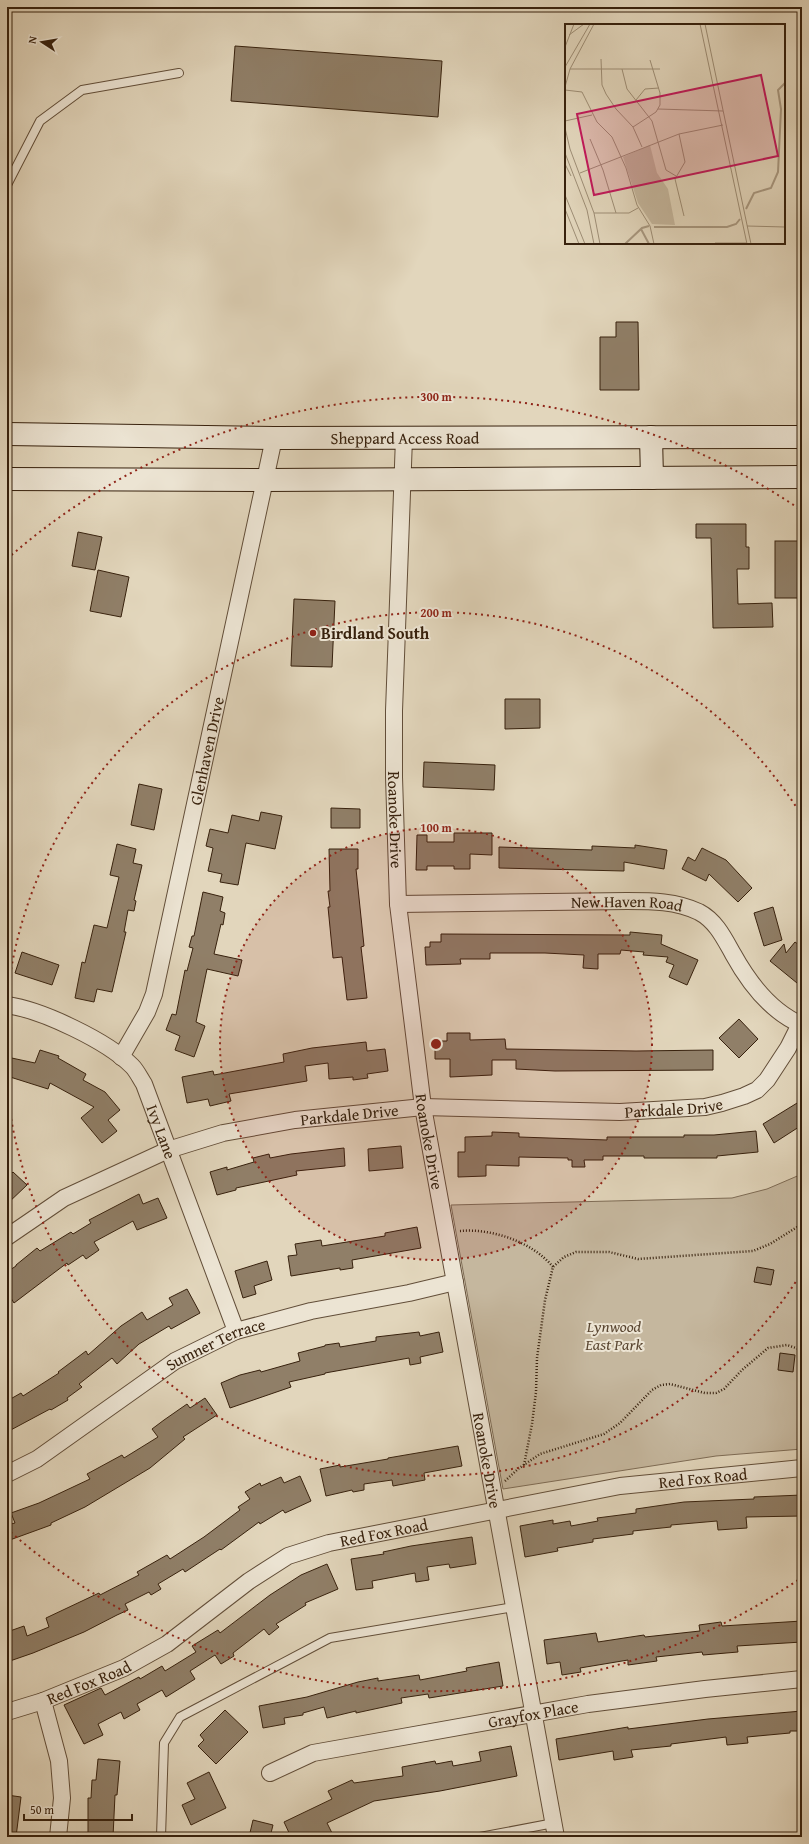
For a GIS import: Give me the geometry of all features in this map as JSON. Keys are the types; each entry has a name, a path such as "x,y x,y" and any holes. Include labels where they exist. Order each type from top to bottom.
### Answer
{"main road":[{"name":"Sheppard Access Road","path":"7,434 274,438 802,437"},
{"path":"651,437 652,478"},
{"path":"7,479 265,480 802,477"}],"street":[{"name":"Glenhaven Drive","path":"121,1057 147,1012 154,994 274,438"},
{"name":"Roanoke Drive","path":"404,438 404,479 394,711 394,777 398,904 423,1107 555,1830"},
{"name":"New Haven Road","path":"398,904 656,901 680,905 700,913 711,922 723,934 734,955 761,995 779,1011 801,1025"},
{"name":"Ivy Lane","path":"7,1005 16,1006 81,1031 121,1057 133,1067 144,1084 236,1331"},
{"name":"Parkdale Drive","path":"7,1237 64,1198 168,1150 223,1134 295,1120 423,1107 620,1112 705,1107 744,1096 757,1090 772,1074 801,1025"},
{"name":"Sumner Terrace","path":"7,1474 37,1459 175,1361 236,1331 311,1311 409,1293 455,1282"},
{"name":"Red Fox Road","path":"7,1712 43,1701 124,1668 168,1644 249,1581 288,1556 329,1543 497,1511 572,1494 620,1486 802,1468"},
{"name":"Grayfox Place","path":"270,1773 313,1753 588,1704 802,1679"},
{"path":"43,1701 59,1761 62,1798 58,1837"}],"lane":[{"path":"7,186 10,173 40,121 82,90 179,73"},
{"path":"161,1837 164,1743 180,1717 330,1638 514,1607"},
{"path":"480,1837 555,1830"}],"path":[{"path":"524,1465 532,1424 536,1392 537,1358 545,1300 554,1267 564,1258 576,1252 609,1252 638,1259 753,1251 770,1244 802,1224"},
{"path":"446,1232 472,1230 502,1236 532,1249 546,1258 554,1267"},
{"path":"493,1492 524,1465 540,1454 604,1434 620,1423 652,1390 661,1385 670,1384 705,1393 716,1393 724,1389 742,1370 768,1348 787,1345 802,1350"}],"green space":[{"name":"Lynwood East Park","path":"802,1174 802,1449 716,1456 503,1489 451,1205 732,1198 767,1189"}],"building":[{"path":"235,46 442,61 438,117 231,101"},
{"path":"616,322 638,322 639,390 600,390 600,337 616,337"},
{"path":"696,524 746,524 746,547 749,547 749,569 737,569 738,604 772,603 773,627 713,628 711,538 696,538"},
{"path":"78,532 102,537 95,570 72,566"},
{"path":"775,541 802,541 802,598 775,598"},
{"path":"98,570 129,577 121,617 90,611"},
{"name":"Birdland South","path":"294,599 335,601 332,667 291,666"},
{"path":"505,699 540,699 540,728 505,729"},
{"path":"424,762 495,765 494,790 423,787"},
{"path":"139,784 162,789 154,830 131,825"},
{"path":"331,808 360,809 360,828 331,828"},
{"path":"261,812 282,816 275,849 246,843 238,885 220,882 222,874 208,871 213,848 206,846 210,829 228,833 232,815 259,821"},
{"path":"454,833 492,833 492,855 470,854 470,869 454,869 454,866 427,866 427,870 416,870 417,835 427,835 427,842 454,842"},
{"path":"117,844 136,849 133,863 142,865 134,900 136,901 134,911 128,910 124,932 126,932 112,992 97,989 94,1002 75,998 82,962 85,963 94,925 107,928 119,877 110,875"},
{"path":"635,845 667,850 664,869 624,862 624,871 499,868 499,847 592,850 592,846 635,848"},
{"path":"702,848 726,860 752,888 738,902 709,874 706,881 682,869 688,857 695,861"},
{"path":"329,849 358,849 358,869 356,869 364,946 361,947 367,998 347,1000 342,957 333,958 328,907 330,907 328,891 330,891"},
{"path":"203,892 223,897 220,911 225,913 214,954 242,960 238,976 207,969 196,1022 205,1026 194,1057 175,1050 180,1036 166,1030 172,1014 176,1015 185,970 187,971 193,948 189,947 192,936 194,936"},
{"path":"773,907 782,940 764,946 754,913"},
{"path":"630,932 662,935 661,944 698,960 687,985 669,977 674,965 666,962 668,957 643,955 644,952 621,950 620,954 598,954 598,969 583,968 584,955 545,953 490,953 490,959 460,959 461,964 426,965 425,947 430,947 430,942 441,942 441,934 630,935"},
{"path":"795,942 802,947 802,977 797,983 770,961 784,944 786,953"},
{"path":"22,952 59,965 52,985 15,973"},
{"path":"739,1019 758,1039 739,1058 719,1038"},
{"path":"447,1033 470,1033 470,1040 505,1039 506,1049 636,1051 713,1050 713,1070 555,1071 516,1069 516,1060 492,1060 492,1075 450,1077 450,1059 435,1059 435,1041 447,1041"},
{"path":"366,1042 367,1051 385,1049 388,1071 367,1074 368,1078 353,1080 353,1077 329,1079 328,1063 305,1066 307,1081 229,1094 231,1101 210,1106 208,1099 187,1103 182,1077 213,1071 214,1075 284,1062 283,1054 312,1048"},
{"path":"40,1050 59,1056 58,1058 86,1074 83,1080 105,1092 120,1110 108,1120 117,1131 102,1143 81,1118 94,1107 50,1083 48,1089 7,1076 7,1057 35,1063"},
{"path":"802,1100 802,1125 774,1143 763,1124"},
{"path":"756,1131 758,1152 717,1156 717,1158 644,1158 644,1156 603,1156 603,1160 584,1160 585,1167 572,1167 572,1160 568,1160 568,1158 519,1157 519,1166 486,1165 486,1176 458,1177 458,1152 465,1152 465,1137 492,1136 492,1132 519,1133 519,1137 607,1140 607,1137 684,1137 684,1135 714,1135"},
{"path":"401,1146 403,1168 369,1171 368,1149"},
{"path":"344,1148 345,1166 296,1171 297,1175 236,1188 236,1190 217,1195 210,1172 227,1167 227,1170 254,1162 253,1158 269,1154 270,1158"},
{"path":"13,1172 27,1185 7,1204 7,1178"},
{"path":"139,1194 143,1204 158,1198 167,1218 137,1230 133,1221 94,1242 99,1250 86,1259 83,1255 68,1265 67,1263 14,1303 7,1292 7,1272 37,1248 40,1251 71,1232 73,1234 91,1223 89,1220"},
{"path":"417,1227 421,1248 352,1260 353,1268 340,1270 340,1268 291,1276 288,1256 297,1255 295,1244 321,1240 322,1246 385,1236 385,1233"},
{"path":"267,1261 272,1280 254,1286 256,1294 243,1298 235,1271"},
{"path":"757,1267 774,1270 771,1285 754,1282"},
{"path":"187,1289 200,1313 171,1329 169,1326 139,1344 117,1364 112,1358 79,1384 82,1387 67,1398 68,1400 7,1432 7,1401 21,1393 23,1396 59,1373 58,1372 86,1351 88,1355 121,1326 142,1312 147,1320 173,1305 169,1298"},
{"path":"419,1332 420,1336 439,1332 443,1352 420,1357 421,1363 410,1365 409,1358 325,1373 289,1382 291,1387 230,1408 221,1383 240,1375 260,1370 261,1372 300,1361 298,1353 325,1345 339,1343 340,1347 376,1341 376,1337"},
{"path":"780,1353 795,1355 793,1372 778,1370"},
{"path":"205,1398 217,1415 183,1437 185,1439 150,1468 85,1507 51,1523 51,1525 7,1541 7,1525 15,1523 11,1513 39,1503 90,1479 87,1474 122,1455 124,1458 158,1437 152,1429 187,1404 190,1408"},
{"path":"458,1446 462,1466 424,1473 425,1480 393,1486 392,1480 364,1484 364,1490 353,1492 352,1490 326,1496 320,1469 388,1459"},
{"path":"300,1476 311,1501 285,1513 283,1510 260,1524 259,1522 221,1550 220,1549 185,1572 183,1569 158,1584 161,1589 151,1595 149,1592 125,1604 128,1610 84,1632 7,1662 7,1632 24,1626 27,1636 49,1627 46,1618 99,1593 100,1595 139,1575 137,1572 167,1555 170,1559 204,1537 240,1510 238,1507 250,1499 245,1492 260,1483 261,1486 281,1477 284,1483"},
{"path":"802,1495 802,1516 746,1517 747,1528 718,1530 717,1521 671,1525 671,1527 633,1531 633,1534 593,1539 593,1542 557,1548 558,1551 525,1557 520,1526 553,1520 553,1524 570,1521 571,1526 598,1521 597,1518 636,1513 636,1509 684,1502"},
{"path":"472,1537 476,1564 450,1568 449,1564 427,1567 429,1580 416,1582 415,1573 372,1581 373,1588 356,1590 351,1559 384,1554 383,1552 411,1546"},
{"path":"327,1564 338,1589 305,1603 306,1605 276,1624 279,1627 269,1635 264,1629 233,1653 234,1656 221,1664 215,1655 190,1671 195,1679 166,1697 162,1690 137,1704 140,1710 124,1719 121,1712 98,1724 103,1735 84,1744 64,1705 101,1688 105,1695 139,1677 140,1679 162,1666 165,1671 196,1652 192,1646 218,1630 220,1633 270,1595 301,1575"},
{"path":"802,1621 802,1642 737,1646 738,1652 703,1655 702,1652 656,1657 657,1661 628,1665 628,1660 580,1668 581,1672 562,1675 560,1662 547,1664 544,1640 596,1633 598,1642 644,1635 645,1637 700,1631 699,1625 721,1622 722,1626"},
{"path":"499,1662 503,1686 429,1698 428,1694 401,1698 402,1703 327,1718 324,1707 303,1713 303,1715 284,1718 285,1724 263,1728 259,1706 307,1697 358,1682 378,1678 378,1681 419,1675 420,1680 467,1671 466,1668"},
{"path":"225,1710 248,1732 216,1764 198,1746 204,1740 200,1735"},
{"path":"802,1711 802,1731 790,1731 790,1733 747,1737 748,1743 727,1745 726,1737 671,1744 671,1746 631,1750 633,1757 614,1760 613,1751 559,1760 556,1739 628,1727 628,1729 708,1719"},
{"path":"511,1746 517,1776 440,1791 374,1801 327,1823 332,1833 324,1837 291,1837 284,1822 332,1799 328,1791 352,1780 354,1783 403,1776 402,1767 435,1761 436,1764 452,1761 453,1766 481,1761 479,1752"},
{"path":"98,1759 120,1761 117,1795 115,1795 113,1837 88,1837 88,1798 91,1798 92,1780 96,1780"},
{"path":"209,1772 226,1808 191,1825 182,1805 195,1799 187,1783"},
{"path":"7,1795 21,1797 16,1837 7,1837"},
{"path":"253,1820 273,1825 270,1837 249,1837"}],"place":[{"name":"Birdland South","path":"313,633"}]}
